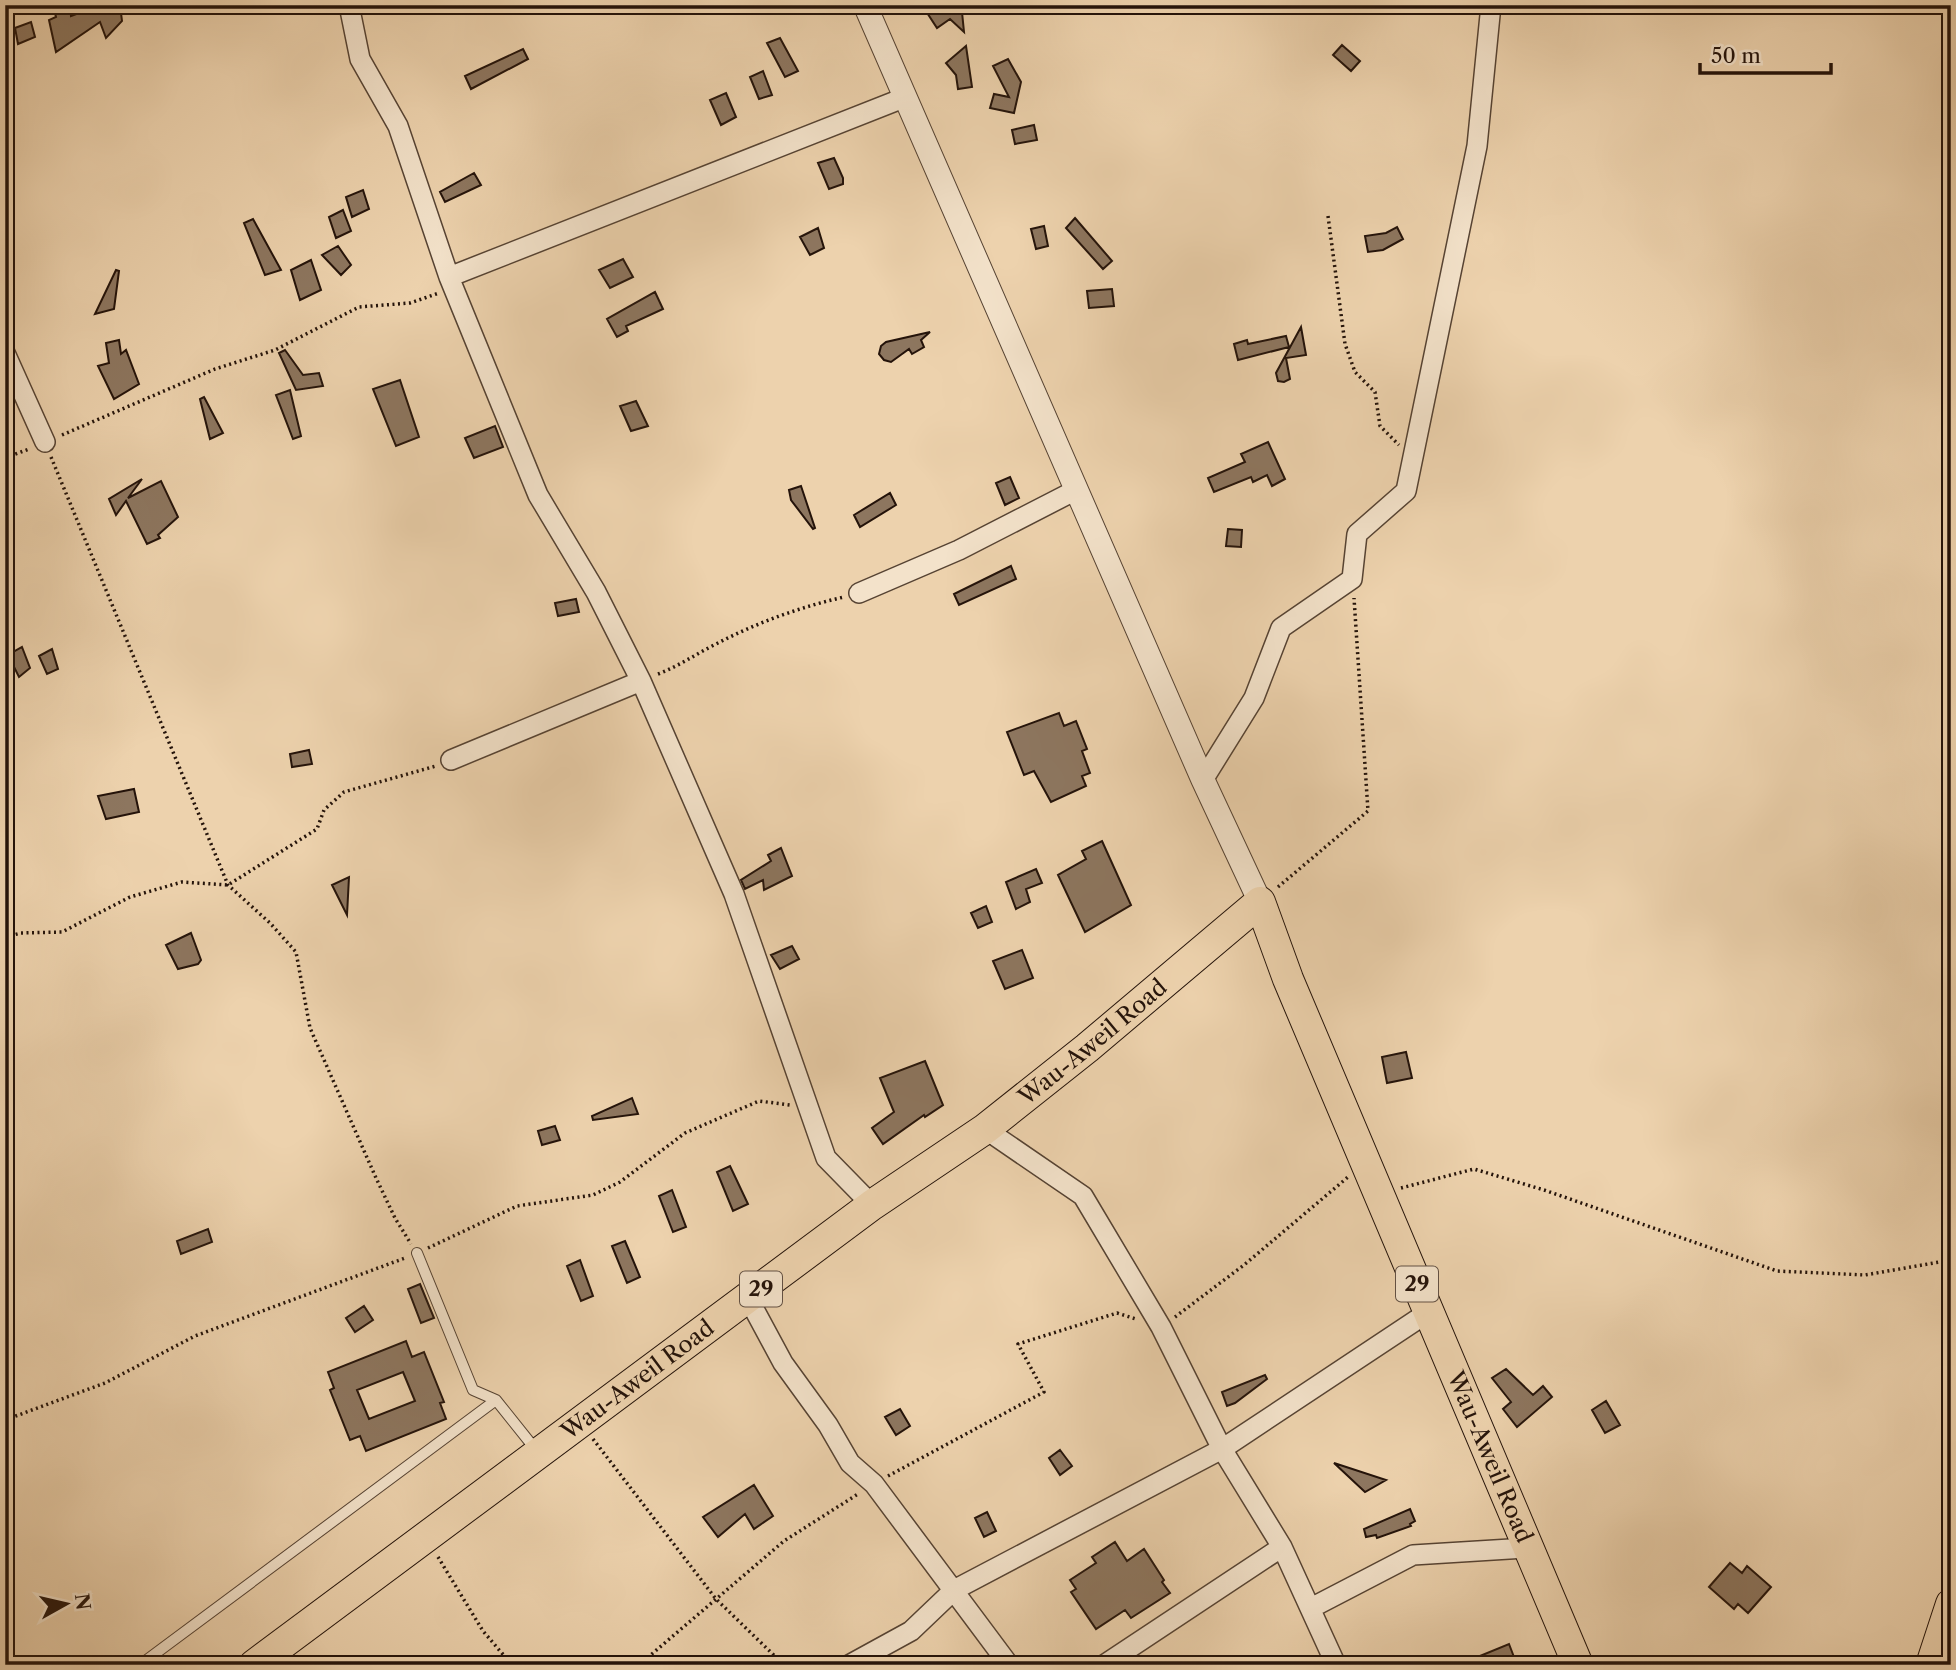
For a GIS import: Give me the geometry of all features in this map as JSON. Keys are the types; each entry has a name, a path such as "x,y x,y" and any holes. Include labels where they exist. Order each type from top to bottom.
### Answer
{"main road":[{"name":"Wau-Aweil Road","path":"267,1661 579,1421 872,1205 985,1129 1087,1048 1260,902 1288,978 1578,1665"},
{"path":"1931,1665 1951,1604"}],"street":[{"path":"349,5 360,59 398,126 449,277 538,495 596,592 641,681 734,894 826,1157 872,1205"},
{"path":"866,5 1203,780 1260,902"},
{"path":"1203,780 1254,698 1281,628 1352,579 1357,534 1406,491 1477,146 1492,5"},
{"path":"449,277 906,97"},
{"path":"5,353 45,442"},
{"path":"859,593 960,550 1076,490"},
{"path":"452,761 641,681"},
{"path":"985,1129 1083,1196 1161,1327 1222,1449 1282,1547 1336,1665"},
{"path":"748,1298 783,1363 828,1425 850,1463 874,1484 1009,1665"},
{"path":"849,1665 911,1630 954,1590 1222,1449 1430,1311"},
{"path":"1104,1665 1282,1547"},
{"path":"1311,1608 1413,1555 1527,1548"}],"lane":[{"path":"417,1253 473,1390 496,1400 539,1453"},
{"path":"140,1665 496,1400"}],"path":[{"path":"1328,216 1345,345 1355,372 1375,393 1380,426 1414,457"},
{"path":"5,458 215,369 275,350 359,307 410,303 438,294 449,277"},
{"path":"45,442 228,885 270,923 296,952 310,1028 380,1188 417,1253"},
{"path":"1260,902 1368,811 1352,579"},
{"path":"641,681 680,666 715,644 803,607 859,593"},
{"path":"5,937 21,933 62,932 130,897 181,881 228,885 317,829 324,810 344,792 452,761"},
{"path":"5,1420 105,1383 195,1336 417,1253 517,1206 593,1195 620,1182 685,1133 759,1101 787,1103 811,1114"},
{"path":"639,1665 784,1541 874,1484 1044,1392 1018,1344 1117,1312 1161,1327 1244,1265 1366,1162"},
{"path":"1378,1193 1474,1169 1557,1194 1777,1271 1865,1275 1951,1260"},
{"path":"579,1421 716,1599 784,1665"},
{"path":"426,1537 483,1631 512,1665"}],"building":[{"path":"53,5 70,5 71,16 100,5 120,5 122,21 106,38 100,22 56,52 49,20 56,17"},
{"path":"922,5 971,5 962,12 964,32 950,19 937,28"},
{"path":"31,22 35,37 18,44 15,28"},
{"path":"780,38 798,71 785,77 767,43"},
{"path":"1342,45 1360,61 1351,71 1333,55"},
{"path":"966,46 972,87 958,89 956,75 946,63"},
{"path":"523,49 528,59 471,89 465,76"},
{"path":"1008,59 1021,82 1014,113 990,108 994,94 1009,97 993,66"},
{"path":"763,71 772,95 759,99 750,77"},
{"path":"726,93 736,117 721,125 710,100"},
{"path":"1034,125 1037,140 1015,144 1012,130"},
{"path":"834,158 843,184 829,189 818,163"},
{"path":"474,173 481,185 445,202 440,192"},
{"path":"363,190 369,209 352,217 346,197"},
{"path":"343,210 351,231 336,238 329,217"},
{"path":"1075,218 1112,261 1103,269 1066,228"},
{"path":"253,219 281,270 265,275 244,223"},
{"path":"1044,226 1048,246 1036,249 1031,229"},
{"path":"1397,227 1403,239 1383,250 1368,252 1365,236 1386,233"},
{"path":"818,228 824,248 810,255 800,237"},
{"path":"338,246 351,265 341,275 322,255"},
{"path":"623,259 633,277 610,288 599,270"},
{"path":"311,260 321,290 300,300 291,270"},
{"path":"116,270 119,271 114,309 95,314"},
{"path":"1112,289 1114,306 1089,308 1087,291"},
{"path":"655,292 663,309 626,326 628,331 617,337 607,319"},
{"path":"1301,327 1306,355 1286,358 1290,379 1278,381 1276,373"},
{"path":"930,332 921,340 924,347 912,354 909,349 891,362 884,360 879,354 881,346 886,342"},
{"path":"1286,336 1289,347 1238,360 1234,344 1247,340 1248,344"},
{"path":"119,340 121,354 126,350 139,384 114,399 98,366 109,363 106,343"},
{"path":"285,350 303,375 319,373 323,386 296,390 279,353"},
{"path":"400,380 419,437 396,446 373,389"},
{"path":"290,390 301,436 293,439 276,395"},
{"path":"204,397 223,433 210,439 200,399"},
{"path":"636,401 648,426 631,431 620,406"},
{"path":"495,426 503,447 474,458 465,438"},
{"path":"1268,442 1285,479 1272,486 1267,475 1253,482 1251,477 1214,492 1208,478 1245,462 1241,454"},
{"path":"1010,477 1019,498 1005,505 996,483"},
{"path":"142,479 128,498 161,481 178,517 158,535 160,538 147,544 126,501 116,515 109,499"},
{"path":"801,486 815,528 813,529 791,500 789,490"},
{"path":"890,493 896,505 860,527 854,515"},
{"path":"1228,529 1242,530 1241,547 1226,546"},
{"path":"1011,566 1016,579 959,605 954,594"},
{"path":"576,599 579,612 558,616 555,603"},
{"path":"22,647 30,668 19,677 8,655"},
{"path":"52,649 58,669 47,674 39,656"},
{"path":"1059,713 1064,726 1076,721 1087,749 1082,751 1090,773 1082,776 1086,786 1051,802 1034,771 1024,775 1007,732"},
{"path":"309,750 312,764 292,767 290,754"},
{"path":"134,789 139,812 106,819 98,796"},
{"path":"1102,841 1131,905 1085,932 1058,875 1086,859 1082,851"},
{"path":"781,848 792,876 764,890 763,880 745,889 741,880 771,861 768,855"},
{"path":"1036,869 1042,883 1026,889 1030,902 1016,909 1006,882"},
{"path":"349,877 347,915 332,885"},
{"path":"986,906 992,922 978,928 971,913"},
{"path":"191,933 201,960 198,964 178,969 166,945"},
{"path":"792,946 799,959 780,969 771,955"},
{"path":"1022,950 1033,978 1005,989 993,961"},
{"path":"1406,1052 1412,1078 1387,1083 1382,1057"},
{"path":"925,1061 943,1105 883,1144 872,1128 894,1112 880,1078"},
{"path":"632,1098 638,1114 593,1120 592,1116"},
{"path":"555,1126 560,1140 542,1145 538,1131"},
{"path":"730,1166 748,1204 733,1211 717,1172"},
{"path":"672,1190 686,1227 673,1232 659,1196"},
{"path":"208,1229 212,1242 181,1254 177,1241"},
{"path":"625,1241 640,1277 627,1283 612,1246"},
{"path":"580,1260 593,1296 581,1301 567,1266"},
{"path":"420,1284 434,1318 421,1323 408,1289"},
{"path":"364,1306 373,1320 355,1332 346,1318"},
{"path":"406,1341 412,1357 424,1352 444,1402 440,1403 446,1419 366,1451 360,1436 350,1440 330,1390 334,1388 328,1372","holes":["403,1372 415,1401 369,1419 357,1390"]},
{"path":"1506,1369 1533,1395 1543,1386 1552,1397 1517,1427 1503,1409 1511,1402 1492,1378"},
{"path":"1265,1375 1267,1379 1227,1406 1222,1392"},
{"path":"1606,1401 1620,1425 1605,1433 1592,1410"},
{"path":"900,1409 910,1426 896,1435 885,1417"},
{"path":"1060,1450 1072,1466 1060,1475 1049,1458"},
{"path":"1334,1463 1386,1480 1365,1492"},
{"path":"754,1485 773,1516 754,1529 745,1514 718,1537 703,1517"},
{"path":"1410,1509 1415,1521 1411,1526 1377,1538 1376,1535 1366,1537 1364,1529"},
{"path":"987,1512 996,1531 984,1537 975,1518"},
{"path":"1115,1542 1127,1561 1144,1549 1170,1593 1131,1618 1125,1610 1096,1629 1071,1592 1076,1589 1070,1580 1096,1563 1092,1557"},
{"path":"1730,1563 1742,1573 1747,1566 1771,1587 1748,1613 1738,1604 1734,1609 1709,1587"},
{"path":"1509,1644 1517,1665 1458,1665"}]}
